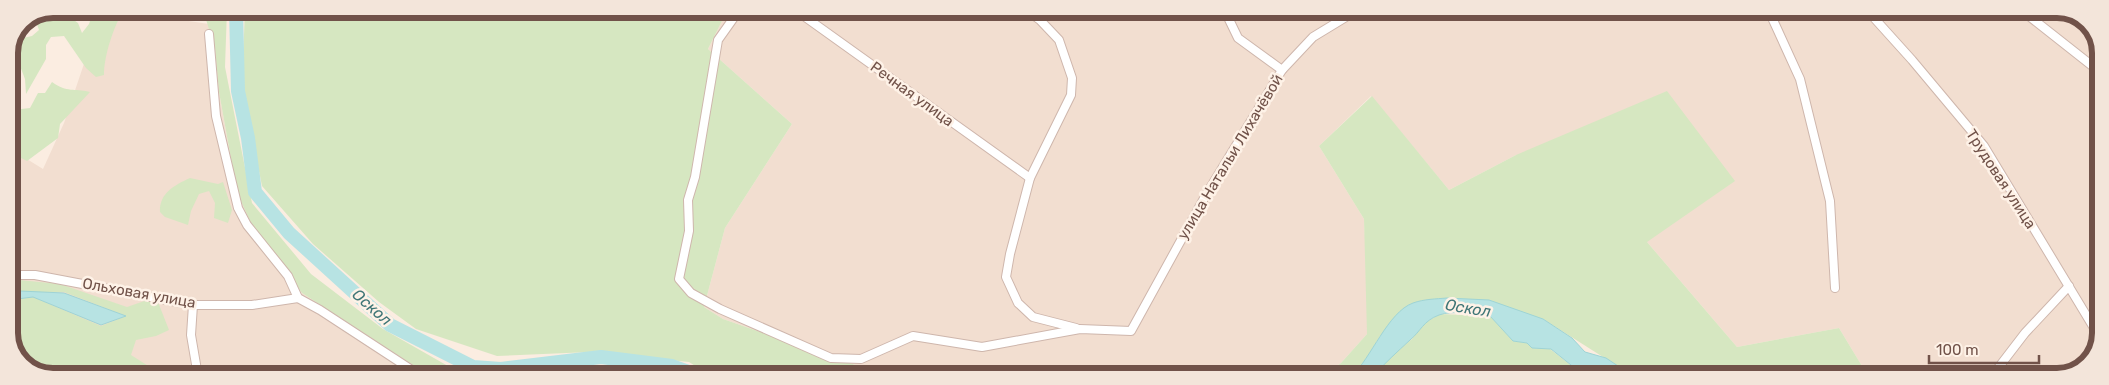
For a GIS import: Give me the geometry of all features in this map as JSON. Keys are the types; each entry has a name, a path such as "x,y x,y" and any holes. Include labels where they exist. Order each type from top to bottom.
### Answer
{"street":[{"path":"734,18 718,40 695,178 688,200 689,231 679,279 691,293 720,309 831,358 860,359 913,336 982,346 1080,329"},
{"name":"Речная улица","path":"807,18 1030,178"},
{"path":"1037,18 1059,40 1072,78 1071,94 1030,178 1010,254 1006,277 1018,303 1033,317 1080,329"},
{"path":"1228,18 1238,38 1282,70"},
{"name":"улица Натальи Лихачёвой","path":"1080,329 1131,331 1206,193 1282,70 1313,38 1345,18"},
{"path":"1772,18 1800,79 1830,201 1835,288"},
{"name":"Трудовая улица","path":"1874,18 1984,146 2091,323"},
{"path":"2031,18 2091,65"},
{"path":"209,34 216,116 238,208 247,226 288,276 298,298 320,310 408,367"},
{"name":"Ольховая улица","path":"18,276 36,275 193,305 252,305 298,298"},
{"path":"1998,368 2025,333 2069,286"},
{"path":"193,305 191,334 197,367"}],"shaded area":[{"path":"120,18 168,18 209,24 215,48 219,92 237,192 302,293 416,367 48,367 35,363 26,356 20,346 18,335 18,154 43,169 64,123 92,40"},
{"path":"724,18 2068,19 2086,33 2091,50 2090,342 2080,359 2068,366 2056,368 1863,368 1839,328 1737,347 1647,242 1516,155 1449,190 1371,96 1319,146 1364,219 1367,270 1367,334 1335,368 862,367 723,319 704,307 725,228 792,124 708,49"}],"green space":[{"path":"46,18 71,18 78,23 82,33 91,18 120,18 110,41 104,75 96,77 86,68 64,36 51,37 46,45 46,59 26,94 25,79 18,64 18,46 20,39 32,36 39,30 36,22"},
{"path":"206,18 227,18 225,67 252,203 311,274 383,329 450,367 416,367 302,293 254,230 237,192 219,92 215,48"},
{"path":"245,18 724,18 708,49 792,124 725,228 704,307 723,319 862,367 697,367 689,362 590,352 497,356 416,329 379,302 313,244 262,186 242,86"},
{"path":"52,82 67,89 90,92 60,124 58,138 27,161 18,156 18,109 30,108 38,93 45,93"},
{"path":"1667,91 1735,181 1647,242 1737,347 1839,328 1863,368 1620,368 1543,319 1410,304 1380,336 1361,368 1335,368 1367,334 1364,219 1319,146 1372,96 1449,190 1516,155"},
{"path":"190,178 218,184 223,182 232,210 228,223 214,218 215,203 209,191 199,194 191,211 188,225 165,217 160,212 160,205 165,195 174,187"},
{"path":"18,280 60,284 127,307 156,297 169,330 156,336 136,340 131,355 150,367 48,367 35,363 26,356 20,346 18,335 18,299 33,297 101,326 126,316 64,292 18,292"},
{"path":"1440,314 1490,316 1513,341 1528,343 1532,348 1550,349 1574,368 1381,368 1393,354 1412,339 1421,325"}],"water":[{"path":"18,291 64,293 126,316 101,325 33,297 18,299"},
{"path":"1430,299 1489,300 1543,319 1572,338 1585,352 1606,358 1621,368 1574,368 1551,349 1532,348 1527,343 1513,341 1490,316 1471,313 1444,314 1434,317 1381,368 1359,368 1388,325 1404,308 1413,303"}],"waterway":[{"name":"Оскол","path":"236,18 238,91 248,138 255,192 289,233 390,325 476,367"},
{"name":"Оскол","path":"516,367 601,357 676,367"}]}
